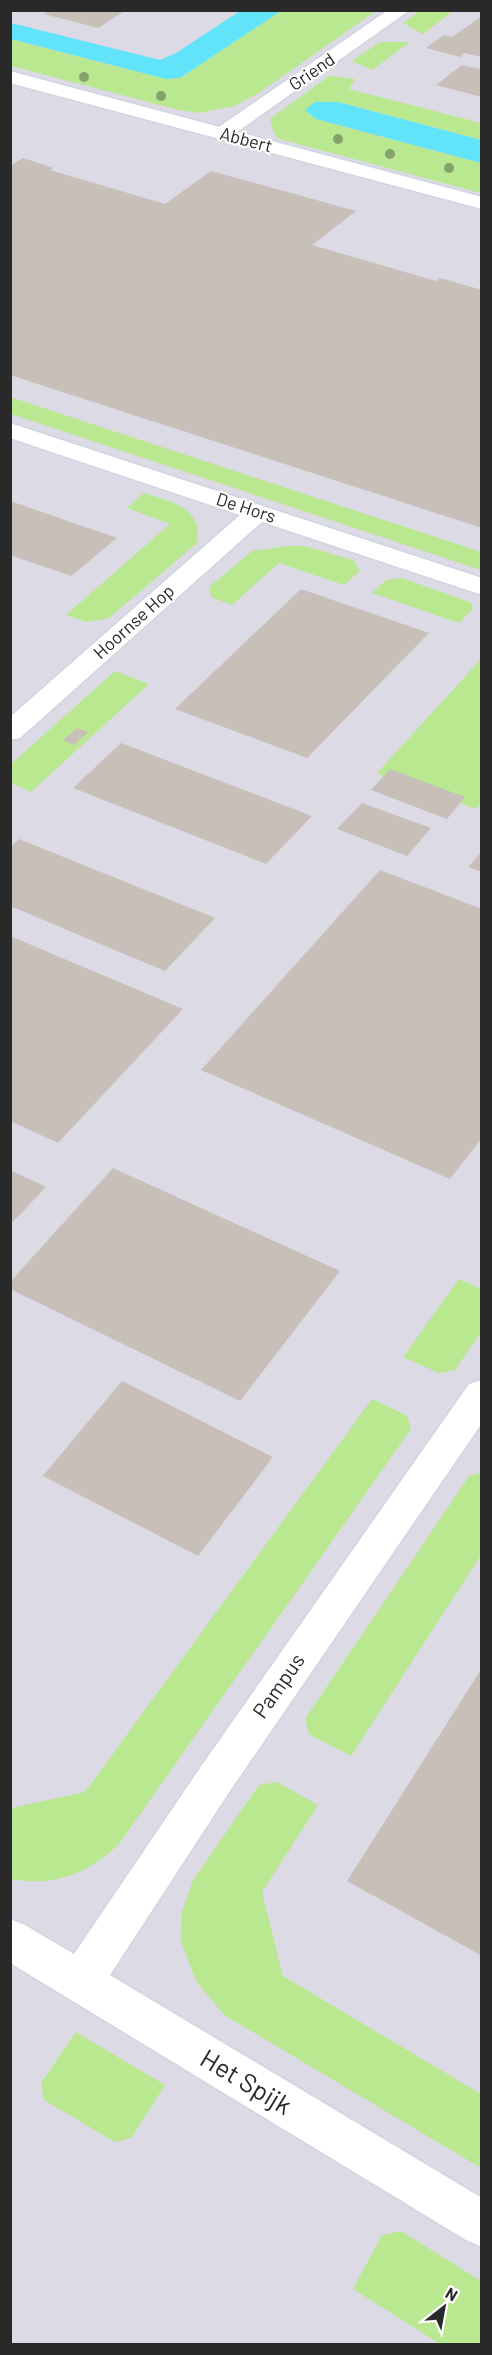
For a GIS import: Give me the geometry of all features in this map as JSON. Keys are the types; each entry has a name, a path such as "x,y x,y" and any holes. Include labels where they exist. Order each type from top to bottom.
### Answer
{"street":[{"name":"Griend","path":"223,133 401,10"},
{"name":"Abbert","path":"10,77 482,203"},
{"name":"De Hors","path":"10,430 482,587"},
{"name":"Hoornse Hop","path":"10,732 258,512"},
{"name":"Pampus","path":"81,1981 216,1778 482,1394"},
{"name":"Het Spijk","path":"10,1939 482,2224"}],"shaded area":[{"path":"11,11 481,11 481,2344 11,2344"}],"green space":[{"path":"421,10 453,11 423,34 403,23"},
{"path":"281,11 376,11 260,92 235,106 198,113 11,66 10,39 166,79 180,78"},
{"path":"380,42 410,42 372,70 352,61"},
{"path":"329,76 355,79 349,89 481,123 481,140 338,102 315,102 306,110 316,119 481,163 481,193 279,139 273,131 270,119"},
{"path":"10,397 481,552 481,570 11,414"},
{"path":"144,493 174,503 190,514 198,531 197,543 109,618 87,622 66,615 170,524 127,508"},
{"path":"305,546 353,560 360,571 344,585 279,563 232,605 211,597 209,587 252,551"},
{"path":"402,578 472,603 472,610 459,623 372,593 386,580"},
{"path":"481,659 482,802 476,809 377,773"},
{"path":"115,671 149,684 31,792 11,783 10,765"},
{"path":"459,1279 481,1289 481,1332 455,1370 439,1373 403,1357"},
{"path":"372,1399 407,1416 411,1429 119,1844 95,1863 70,1876 42,1881 11,1879 11,1808 85,1792"},
{"path":"481,1473 481,1555 351,1756 309,1734 305,1719 469,1476"},
{"path":"277,1782 318,1805 262,1892 283,1976 481,2094 481,2168 224,2015 196,1981 181,1941 182,1912 193,1880 259,1785"},
{"path":"76,2032 165,2085 131,2138 115,2142 44,2100 41,2083"},
{"path":"401,2231 481,2281 481,2344 440,2344 353,2289 382,2235"}],"water":[{"path":"240,11 281,11 180,78 166,79 11,39 11,23 160,60 176,53"},
{"path":"315,102 338,102 481,140 481,163 316,119 305,110"}],"building":[{"path":"51,10 126,10 98,28 44,14"},
{"path":"482,16 482,57 464,53 460,57 426,48 444,35 452,37"},
{"path":"462,65 479,69 482,67 482,97 436,85"},
{"path":"23,158 54,168 50,170 165,204 211,171 356,211 312,245 436,281 440,278 482,290 482,528 10,375 10,166"},
{"path":"10,501 117,538 71,576 10,555"},
{"path":"301,589 429,633 307,758 175,709"},
{"path":"77,728 88,732 74,745 63,740"},
{"path":"121,743 312,816 266,864 73,788"},
{"path":"390,769 465,797 447,819 371,790"},
{"path":"362,803 431,828 407,856 337,829"},
{"path":"19,839 215,918 165,971 10,906 10,847"},
{"path":"482,851 482,872 468,867"},
{"path":"380,870 482,909 482,1138 450,1179 201,1070"},
{"path":"10,936 183,1009 58,1143 10,1121"},
{"path":"113,1168 340,1271 240,1401 10,1289 10,1282"},
{"path":"10,1170 46,1187 10,1225"},
{"path":"122,1381 273,1457 198,1556 43,1476"},
{"path":"482,1668 482,1956 347,1881"}]}
